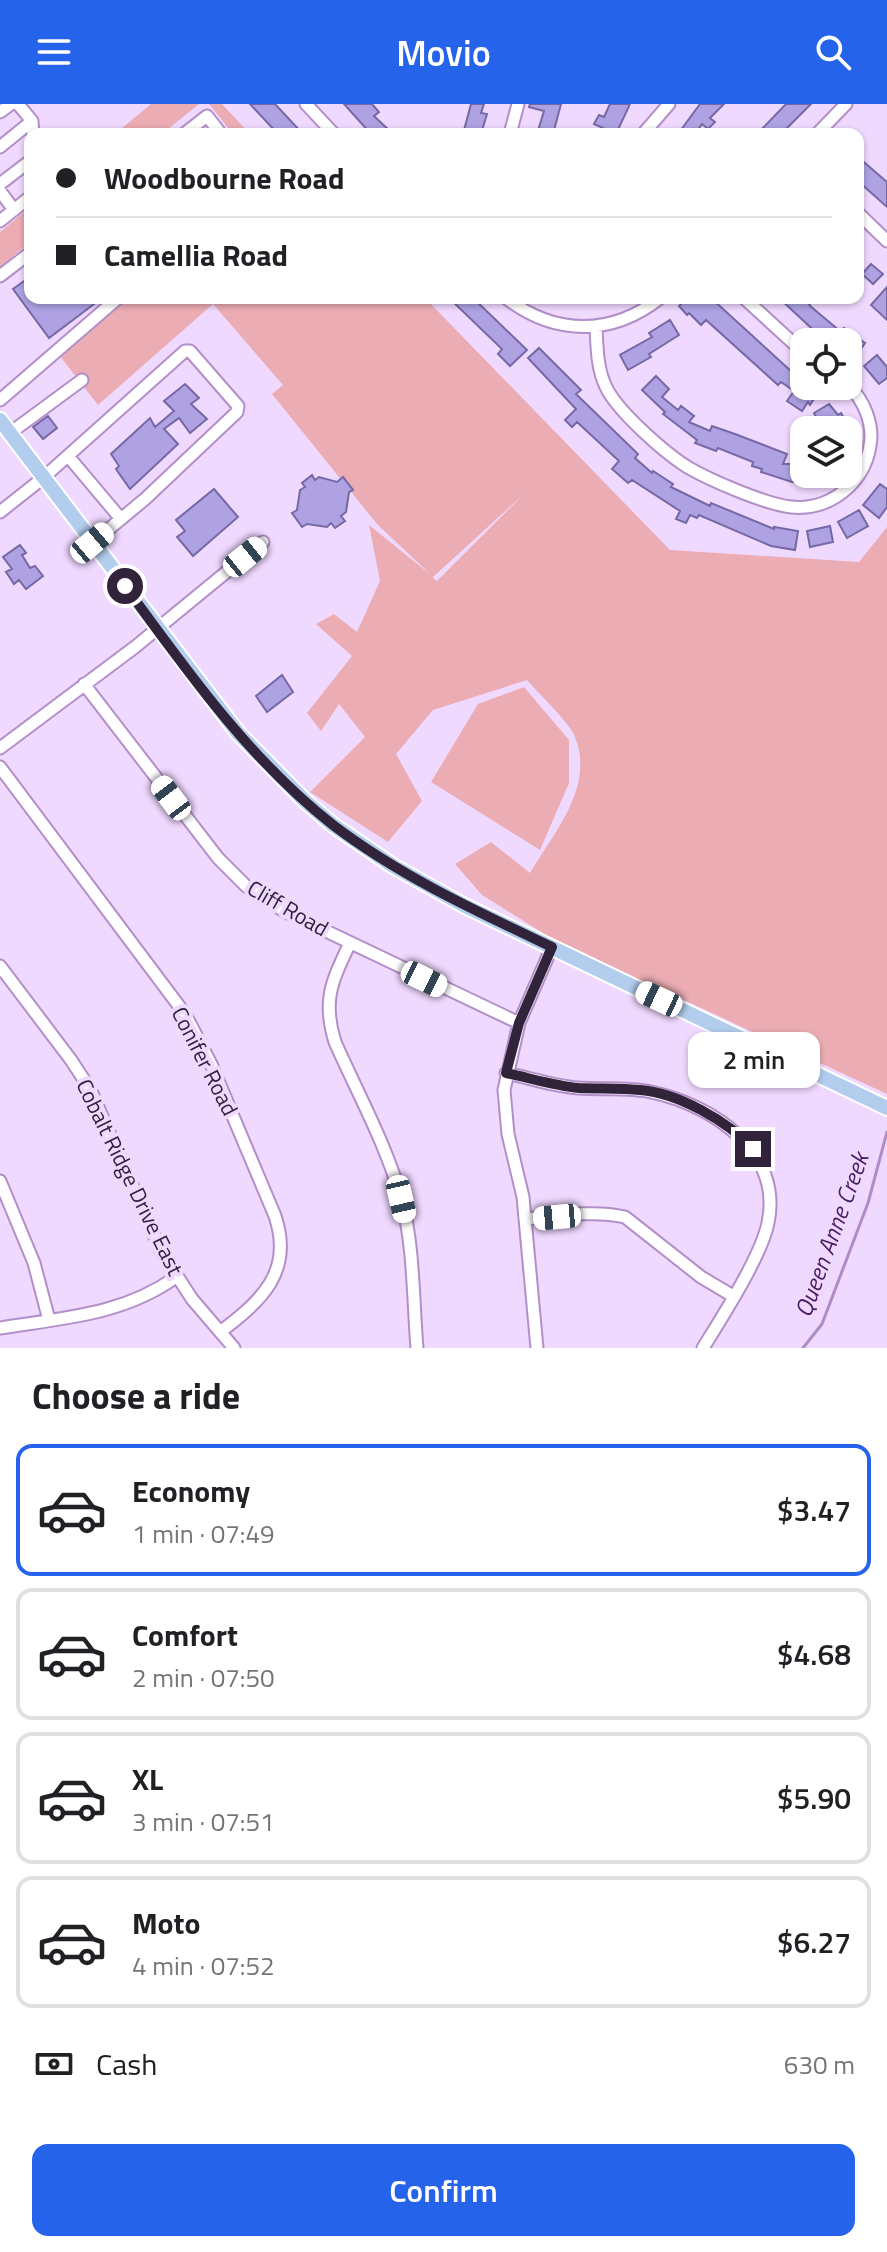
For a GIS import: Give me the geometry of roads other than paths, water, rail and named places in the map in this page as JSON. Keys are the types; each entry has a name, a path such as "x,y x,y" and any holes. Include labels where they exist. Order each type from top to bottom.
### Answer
{"main road":[{"path":"0,420 238,733 268,767 333,825 384,861 432,889 881,1105"}],"street":[{"path":"0,112 11,104"},
{"path":"18,104 33,128"},
{"path":"306,104 328,128"},
{"path":"512,128 518,104"},
{"path":"648,128 669,104"},
{"path":"823,128 846,104"},
{"path":"192,128 207,116 216,128"},
{"path":"0,147 24,133"},
{"path":"0,184 24,166"},
{"path":"0,191 14,210"},
{"path":"0,221 24,202"},
{"path":"864,219 887,241"},
{"path":"0,276 24,258"},
{"path":"0,400 111,304"},
{"path":"515,304 550,322 596,327 639,312 651,304"},
{"path":"751,304 790,340"},
{"path":"596,327 601,376 620,408 690,468 777,505 803,507 831,500 851,485 862,471 870,450 870,428 860,400"},
{"path":"0,512 43,478 185,351 190,351 238,406 237,412 92,543"},
{"path":"10,433 82,380"},
{"path":"68,456 121,519"},
{"path":"0,748 157,629 263,542"},
{"name":"Cliff Road","path":"84,684 231,872 246,886 284,911 519,1023"},
{"name":"Conifer Road","path":"0,767 190,1022 275,1216 282,1242 273,1280 252,1306 220,1332"},
{"path":"350,943 329,994 329,1023 401,1199 407,1223 417,1348"},
{"path":"537,1348 526,1219 504,1109 506,1073 519,1023 552,947"},
{"name":"Cobalt Ridge Drive East","path":"0,966 90,1089 161,1251 176,1277 234,1348"},
{"path":"506,1073 575,1088 656,1093 718,1120 746,1142 765,1172 770,1210 764,1237 703,1348"},
{"path":"0,1181 34,1263 49,1320"},
{"path":"526,1219 587,1214 625,1217 688,1268 733,1296"},
{"path":"0,1328 125,1306 176,1277"}],"waterway":[{"name":"Queen Anne Creek","path":"803,1348 822,1324 868,1203 887,1132"}]}
